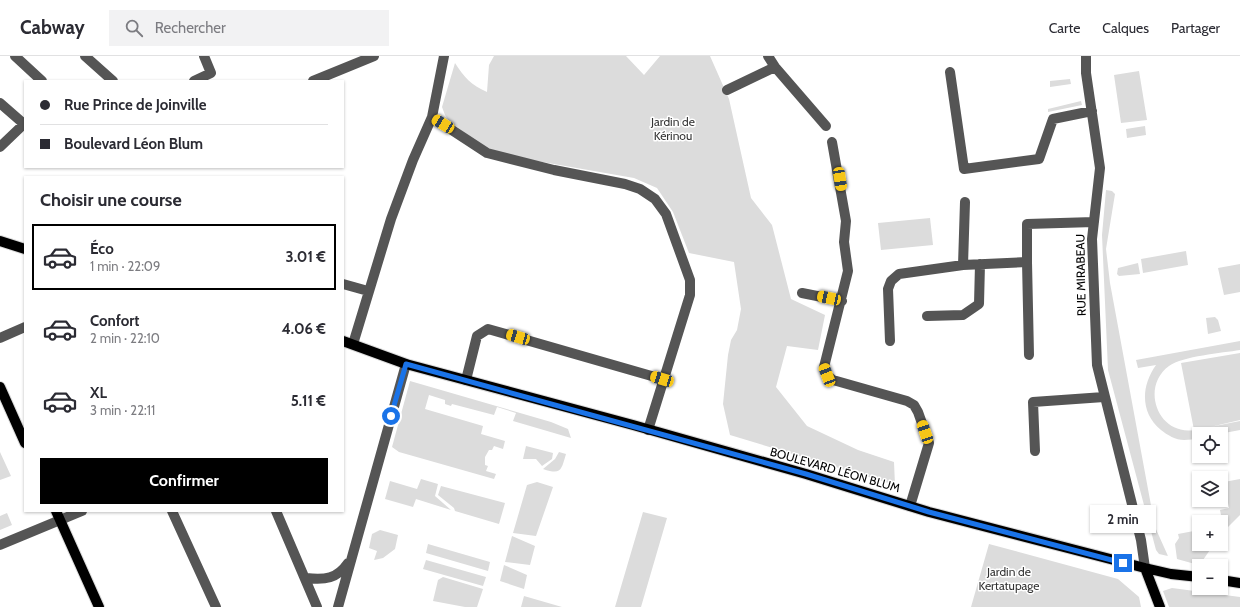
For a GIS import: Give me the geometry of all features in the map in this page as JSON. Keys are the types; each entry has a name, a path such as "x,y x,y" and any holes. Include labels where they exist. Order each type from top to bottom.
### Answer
{"main road":[{"path":"0,241 24,249"},
{"name":"BOULEVARD LÉON BLUM","path":"348,343 406,364 806,474 910,506 1145,568 1171,574 1192,576"},
{"path":"0,387 24,437"},
{"path":"58,516 99,607"},
{"path":"1145,568 1143,575 1152,607"},
{"path":"1145,568 1160,607"},
{"path":"1228,581 1240,583"}],"street":[{"path":"15,56 41,80"},
{"path":"84,56 112,80"},
{"path":"196,80 210,73 204,56"},
{"path":"316,80 374,56"},
{"path":"348,343 368,291 393,213 413,160 432,117 439,89 444,56"},
{"path":"768,56 775,67 826,126"},
{"name":"RUE MIRABEAU","path":"1086,56 1100,168 1092,239 1097,365 1142,540 1145,568"},
{"path":"727,90 775,67"},
{"path":"950,72 964,169 1039,159 1053,119 1092,111"},
{"path":"0,103 24,124 0,147"},
{"path":"432,117 487,153 554,170 625,184 640,189 655,199 666,214 690,280 690,295 683,321 662,379 648,430"},
{"path":"832,142 846,221 844,242 848,271 842,301 824,367 827,375 833,380 908,401 914,405 929,442 910,506"},
{"path":"963,265 965,202"},
{"path":"1029,355 1027,224 1094,222"},
{"path":"890,341 888,289 891,281 899,274 963,265 1027,262"},
{"path":"927,316 963,315 979,304 980,264"},
{"path":"344,284 368,291"},
{"path":"802,293 842,301"},
{"path":"0,338 24,327"},
{"path":"466,380 477,336 488,329 662,379"},
{"path":"338,607 406,364"},
{"path":"1035,451 1033,402 1104,397"},
{"path":"0,545 58,516 77,512"},
{"path":"172,512 216,607"},
{"path":"276,512 306,578 317,607"},
{"path":"306,578 330,578 343,572 353,557"}],"green space":[{"name":"Jardin de Kérinou","path":"494,56 626,56 644,75 660,56 710,56 729,99 751,198 772,225 791,299 825,315 818,350 787,346 776,387 807,426 858,450 894,462 895,485 730,435 723,404 728,355 731,340 737,330 741,309 734,262 689,253 673,212 657,188 634,178 508,156 485,148 449,121 442,107 455,63 468,80 487,92 489,65"},
{"path":"1139,71 1147,120 1121,123 1114,75"},
{"path":"1070,79 1071,84 1050,87 1050,81"},
{"path":"1081,101 1082,105 1048,112 1048,109"},
{"path":"1145,126 1146,135 1127,138 1126,129"},
{"path":"1106,190 1112,191 1115,194 1106,249 1110,283 1155,527 1168,556 1159,554 1156,550 1108,370 1102,235"},
{"path":"930,218 933,245 881,250 878,223"},
{"path":"1186,251 1188,265 1143,273 1141,259"},
{"path":"1138,263 1140,274 1119,276 1117,274 1118,268"},
{"path":"1240,264 1240,292 1224,295 1218,268"},
{"path":"1215,317 1218,320 1221,331 1208,334 1206,318"},
{"path":"1240,341 1240,350 1193,357 1183,360 1169,366 1160,375 1156,386 1155,397 1157,408 1163,418 1171,425 1181,430 1192,430 1192,440 1190,440 1178,439 1166,434 1149,416 1146,408 1145,390 1151,373 1156,365 1138,368 1136,360"},
{"path":"1240,353 1240,420 1210,427 1193,427 1181,363"},
{"path":"410,381 551,422 568,429 571,438 513,421 516,413 497,407 494,415 452,404 451,406 445,404 445,400 429,395 425,409 483,426 481,434 505,441 503,449 494,446 492,450 489,450 485,457 485,465 488,466 486,471 496,474 494,479 399,452 392,447"},
{"path":"1240,421 1240,430 1228,432 1228,427 1210,427"},
{"path":"526,446 553,453 552,459 542,466 536,459 523,459"},
{"path":"0,452 11,476 0,480"},
{"path":"559,452 566,454 561,468 553,472 543,469 555,459"},
{"path":"421,479 438,484 435,496 451,510 416,499 413,507 385,499 390,481 417,489"},
{"path":"1240,479 1240,515 1228,527 1228,515 1221,515 1220,510 1229,508 1228,481"},
{"path":"537,482 553,487 536,536 513,533 527,485"},
{"path":"441,486 505,503 499,524 455,511 454,508 438,495"},
{"path":"643,512 667,518 641,607 615,607"},
{"path":"7,513 12,525 0,530 0,516"},
{"path":"380,530 398,535 395,549 383,558 374,560 377,551 369,548 372,534"},
{"path":"1192,531 1192,551 1209,551 1204,559 1192,559 1192,563 1177,559 1175,544 1179,538 1178,534"},
{"path":"512,536 535,546 530,565 505,562"},
{"path":"428,544 490,562 488,571 426,553"},
{"name":"Jardin de Kertatupage","path":"989,544 1118,579 1139,597 1141,607 971,607"},
{"path":"426,560 486,577 483,586 423,569"},
{"path":"504,565 527,575 524,589 500,581"},
{"path":"443,577 483,589 477,607 465,607 433,601 438,580"},
{"path":"1172,588 1192,591 1192,595 1225,595 1240,597 1240,607 1169,607 1163,591"},
{"path":"524,596 562,607 521,607"}],"route":[{"path":"391,416 406,364 633,425 806,474 929,512 1123,563"}]}
